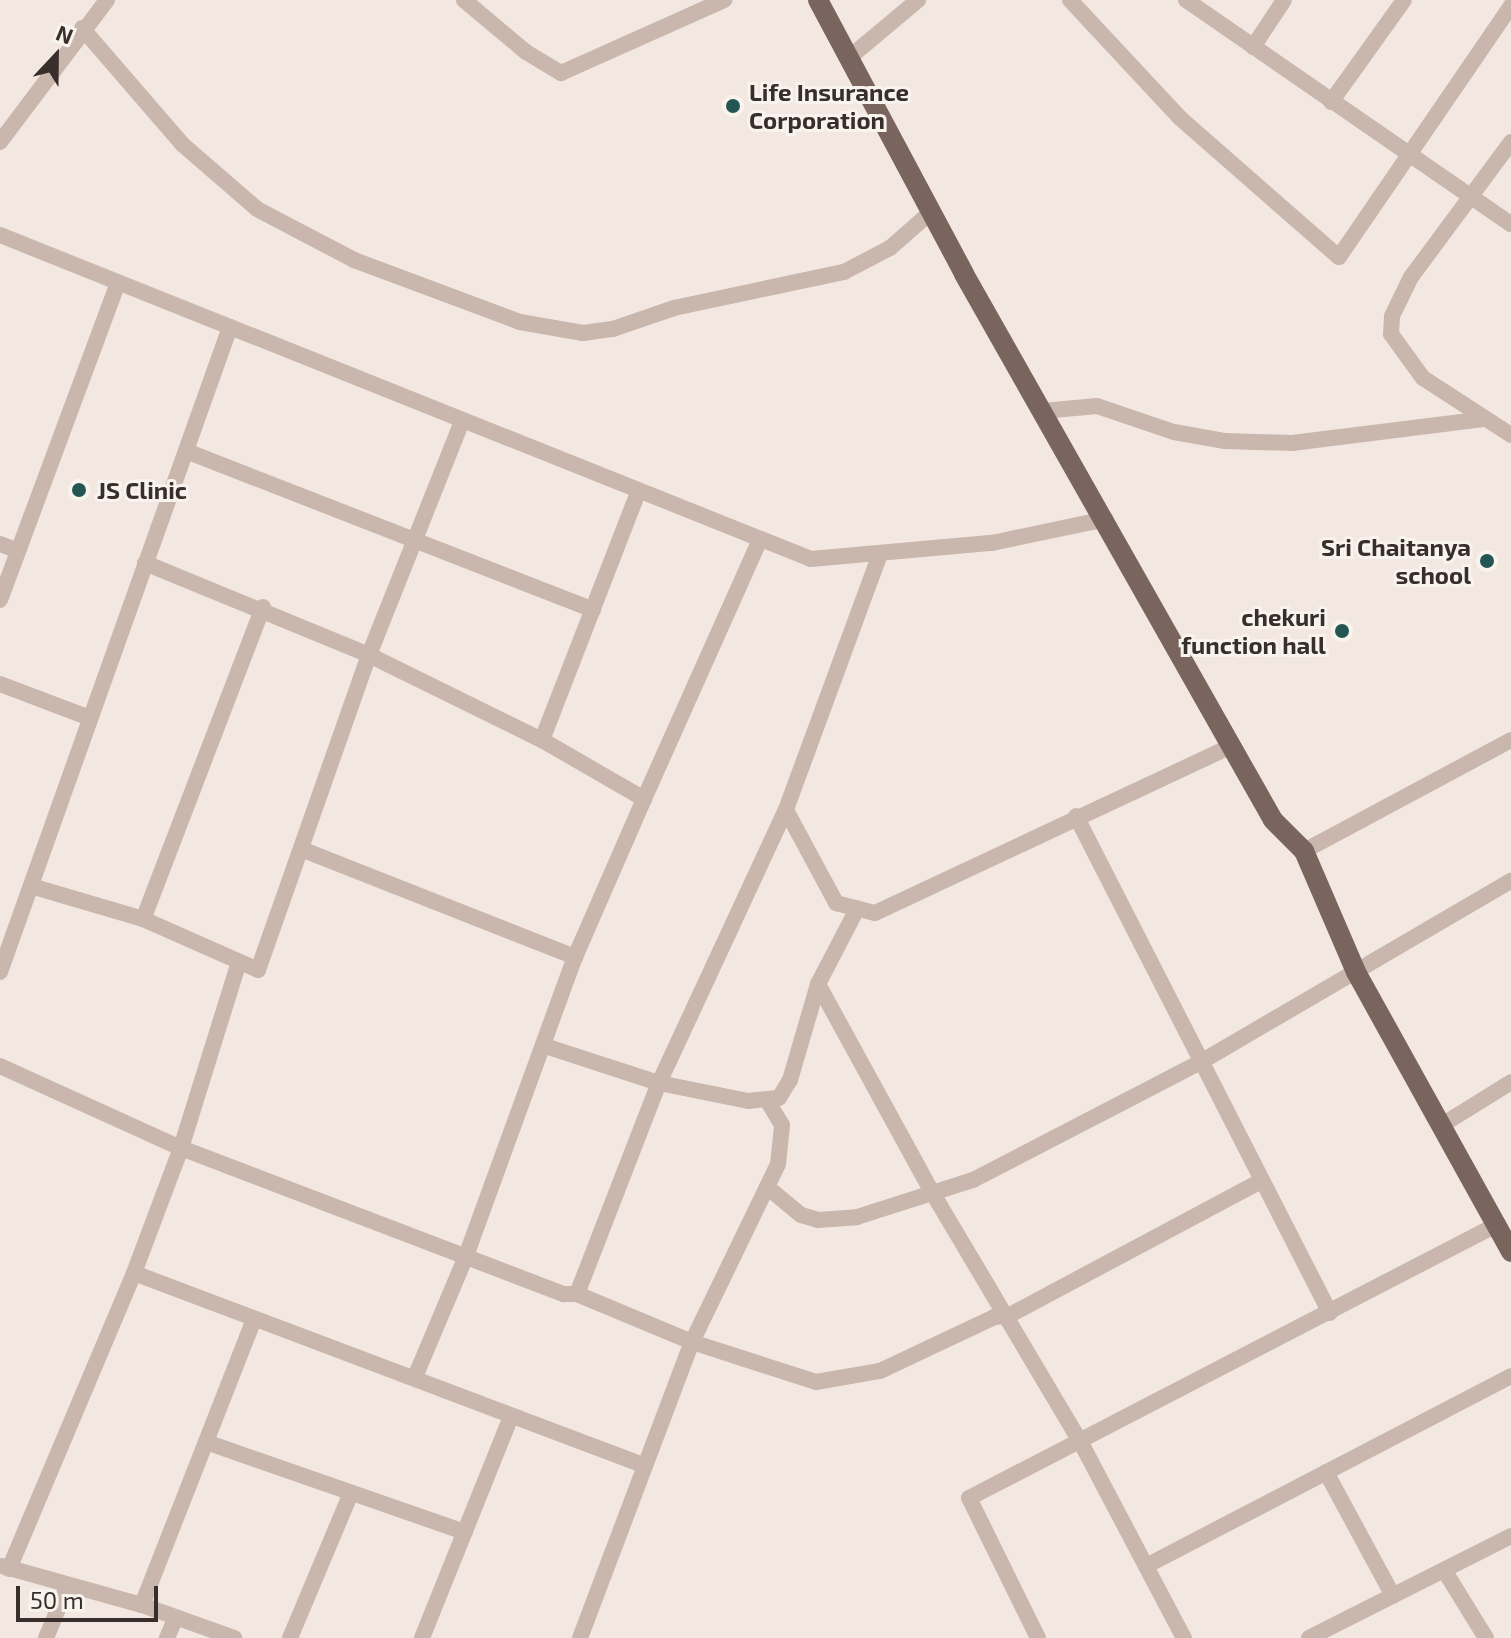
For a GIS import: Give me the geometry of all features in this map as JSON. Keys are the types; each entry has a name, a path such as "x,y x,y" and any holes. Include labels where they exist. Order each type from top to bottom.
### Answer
{"main road":[{"path":"818,0 931,212 1273,820 1304,851 1356,972 1511,1252"}],"street":[{"path":"0,142 82,28 107,0"},
{"path":"464,0 526,52 561,73 724,0"},
{"path":"850,57 918,0"},
{"path":"1070,0 1180,118 1339,257 1511,6"},
{"path":"1186,0 1511,224"},
{"path":"1253,47 1284,0"},
{"path":"1331,102 1404,0"},
{"path":"82,28 182,144 257,209 354,260 520,322 583,333 613,329 674,308 844,272 890,248 931,212"},
{"path":"1511,142 1411,277 1392,316 1391,334 1423,378 1511,435"},
{"path":"1,238 118,282 759,542 811,559 992,543 1106,519"},
{"path":"0,600 118,282"},
{"path":"0,972 230,327"},
{"path":"1043,411 1097,406 1174,432 1292,443 1484,419"},
{"path":"31,886 143,919 258,970 369,655 462,421"},
{"path":"186,451 593,610"},
{"path":"542,740 638,493"},
{"path":"415,1377 466,1256 575,957 759,542"},
{"path":"0,544 18,551"},
{"path":"577,1294 659,1083 786,810 880,554"},
{"path":"145,563 263,607 369,655 542,740 644,799"},
{"path":"143,919 263,607"},
{"path":"0,684 90,718"},
{"path":"1304,851 1511,740"},
{"path":"786,810 836,903 875,913 1076,816 1232,746"},
{"path":"1076,816 1199,1063 1330,1313"},
{"path":"301,849 575,957"},
{"path":"767,1187 801,1215 818,1220 857,1217 973,1180 1199,1063 1511,881"},
{"path":"545,1046 659,1083 768,1102 779,1098 790,1080 818,984 857,909"},
{"path":"234,1638 142,1605 5,1567 134,1273 181,1148 239,962"},
{"path":"818,984 932,1192 1080,1441 1184,1638"},
{"path":"0,1066 181,1148 564,1294 577,1294 692,1342 789,1376 842,1381 880,1371 994,1317 1008,1316 1261,1181"},
{"path":"1442,1125 1511,1082"},
{"path":"580,1638 692,1342 767,1187 784,1141 782,1125 768,1102"},
{"path":"1038,1638 969,1498 1498,1224"},
{"path":"134,1273 253,1322 415,1377 511,1417 643,1465"},
{"path":"142,1605 253,1322"},
{"path":"1146,1566 1511,1376"},
{"path":"422,1638 511,1417"},
{"path":"206,1442 465,1532"},
{"path":"1326,1472 1393,1596"},
{"path":"290,1638 351,1493"},
{"path":"1309,1638 1511,1536"},
{"path":"1444,1570 1486,1638"},
{"path":"46,1638 68,1585"},
{"path":"167,1638 175,1619"}],"place":[{"name":"Life Insurance Corporation","path":"733,106"},
{"name":"JS Clinic","path":"79,490"},
{"name":"Sri Chaitanya school","path":"1487,561"},
{"name":"chekuri function hall","path":"1342,631"}]}
